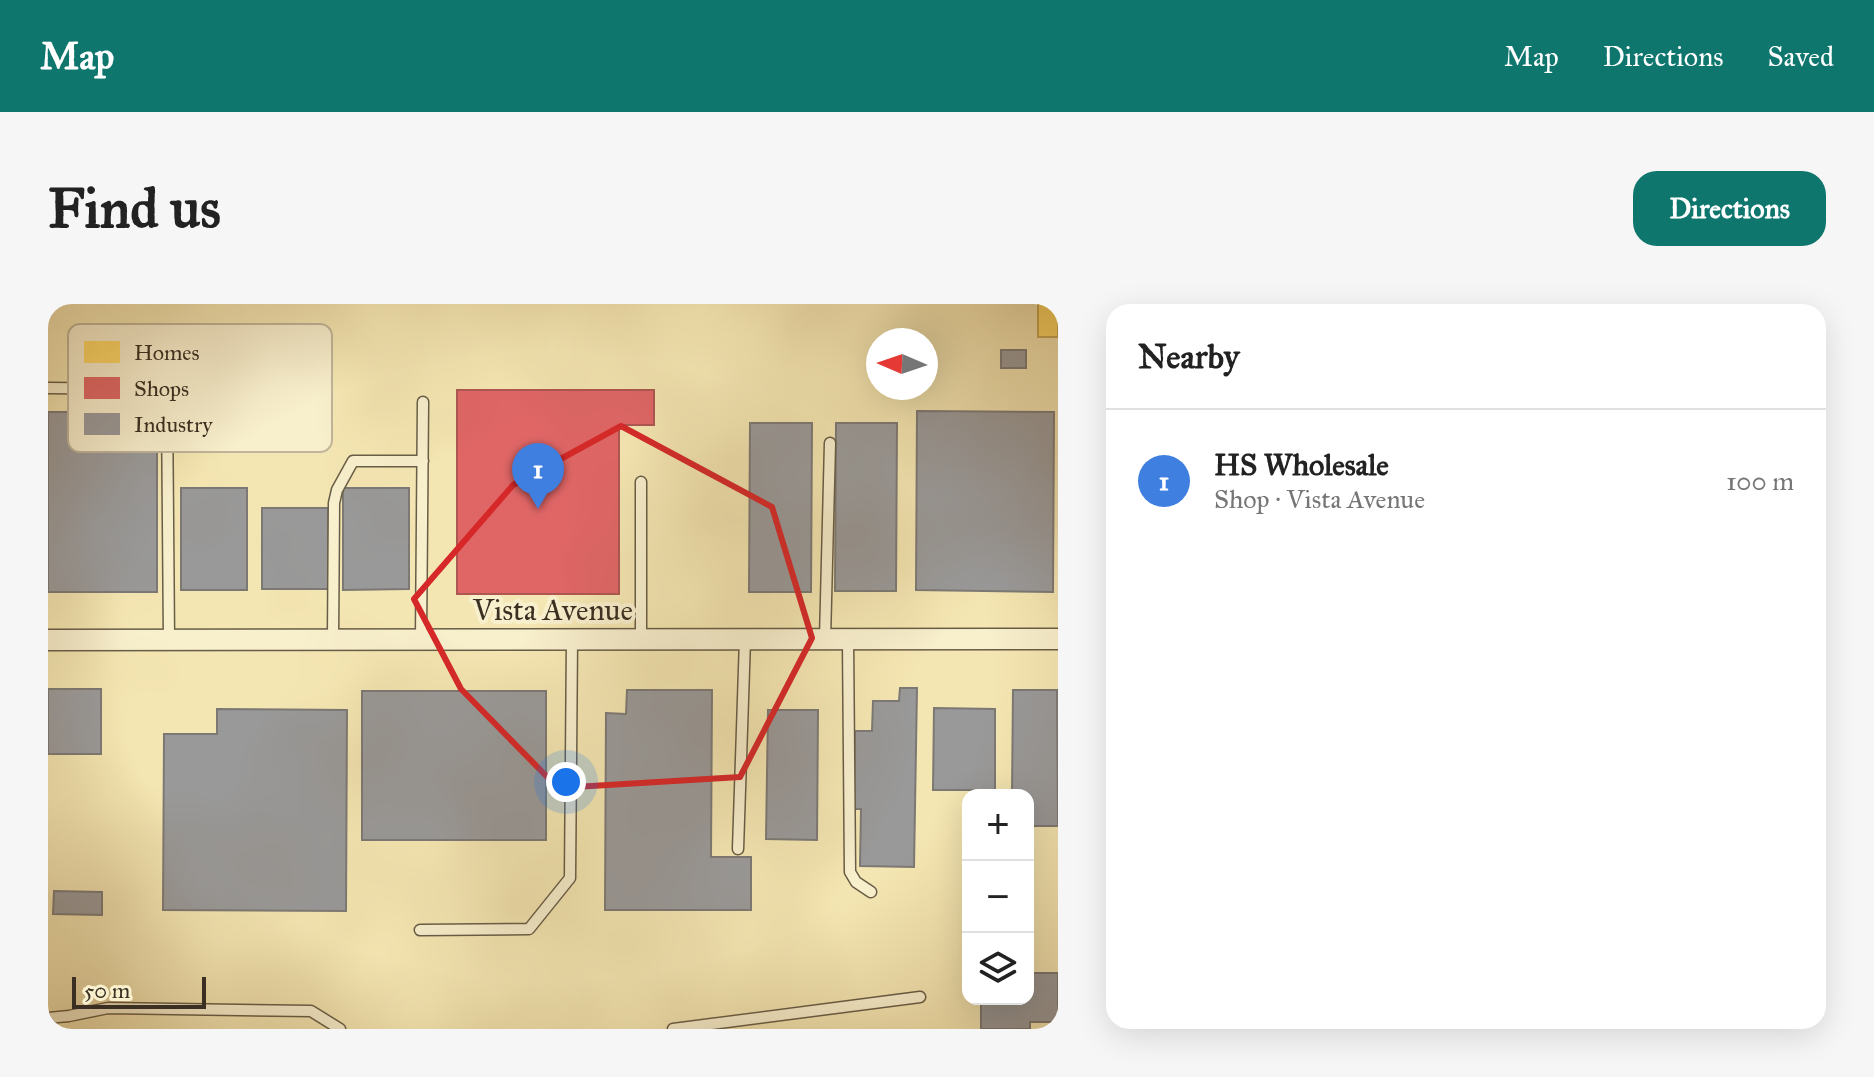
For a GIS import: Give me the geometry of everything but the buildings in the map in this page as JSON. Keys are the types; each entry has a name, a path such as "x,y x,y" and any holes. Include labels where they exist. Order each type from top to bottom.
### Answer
{"street":[{"name":"Vista Avenue","path":"48,640 1058,639"}],"lane":[{"path":"48,388 68,388"},
{"path":"421,640 423,402"},
{"path":"825,639 830,443"},
{"path":"167,452 169,640"},
{"path":"333,640 334,503 337,490 353,461 423,461"},
{"path":"641,482 641,640"},
{"path":"420,930 529,929 570,878 572,639"},
{"path":"738,849 745,639"},
{"path":"848,640 850,872 856,882 871,892"},
{"path":"673,1029 920,997"},
{"path":"48,1018 108,1008 311,1011 340,1029"}],"highlighted area":[{"path":"621,426 772,507 812,638 740,777 558,788 461,689 414,599 513,485"}],"place":[{"name":"HS Wholesale","path":"538,509"}]}
